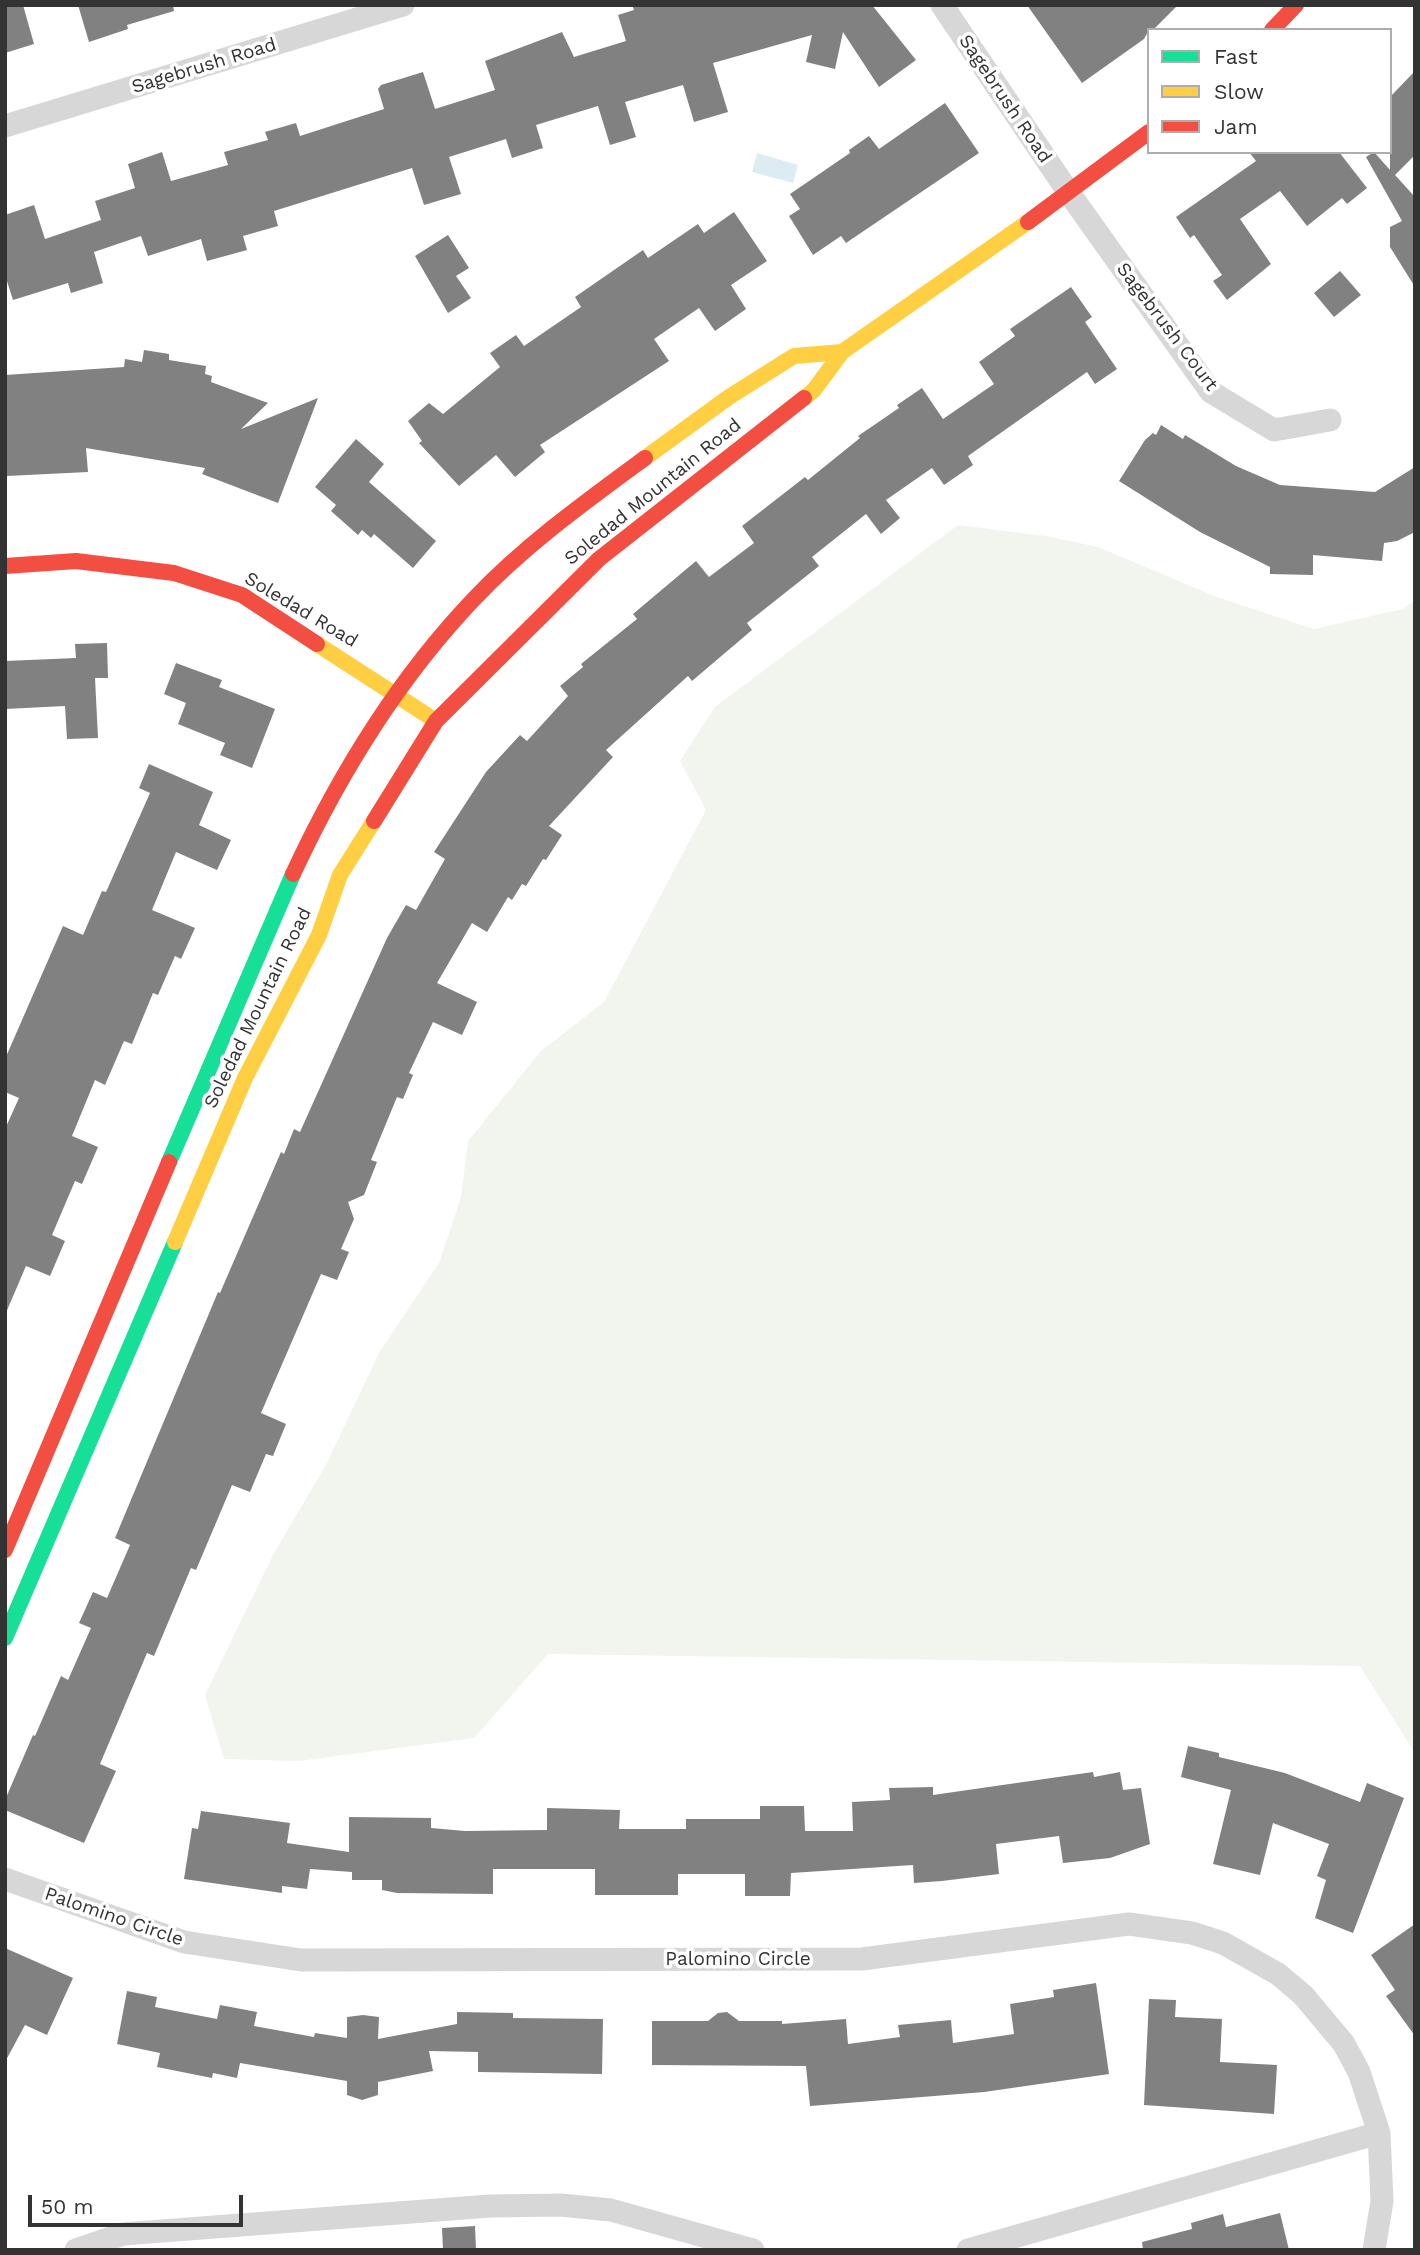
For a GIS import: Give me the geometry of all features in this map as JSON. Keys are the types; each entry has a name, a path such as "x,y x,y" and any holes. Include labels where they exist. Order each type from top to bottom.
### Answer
{"main road":[{"path":"1274,28 1296,5"},
{"name":"Soledad Mountain Road","path":"5,1638 245,1078 320,935 340,874 436,721 599,559 814,390 842,352 1069,193 1147,134"},
{"name":"Soledad Mountain Road","path":"5,1550 274,913 307,842 354,758 396,694 473,600 564,517 678,433 794,356 842,352"},
{"name":"Soledad Road","path":"5,566 76,561 160,571 242,595 436,721"}],"street":[{"name":"Sagebrush Road","path":"5,126 403,5"},
{"name":"Sagebrush Road","path":"942,5 1069,193"},
{"name":"Sagebrush Court","path":"1069,193 1211,392 1274,430 1330,420"},
{"name":"Palomino Circle","path":"5,1879 184,1942 301,1960 862,1959 1129,1924 1161,1927 1223,1943 1269,1968 1303,1995 1338,2036 1359,2072 1379,2133 1382,2201 1374,2250"},
{"path":"968,2250 1379,2133"},
{"path":"76,2250 123,2234 477,2207 561,2205 611,2210 752,2250"}],"shaded area":[{"path":"757,153 798,165 793,183 752,172"},
{"path":"958,525 1046,536 1098,547 1214,596 1314,629 1403,609 1415,600 1415,1753 1360,1666 548,1654 474,1738 299,1761 224,1759 205,1695 273,1555 326,1465 379,1353 439,1263 461,1197 468,1141 541,1051 604,1002 706,810 680,761 715,707"}],"building":[{"path":"5,5 23,5 34,44 5,53"},
{"path":"78,5 173,5 174,11 127,25 128,29 89,42"},
{"path":"632,5 872,5 916,60 879,87 843,32 835,69 806,62 812,35 713,63 728,112 694,122 683,85 625,102 636,137 610,145 598,106 536,125 543,148 512,158 506,139 449,157 461,194 424,205 412,168 274,211 278,226 243,236 247,250 207,261 201,239 148,256 141,236 94,252 103,283 71,293 68,283 13,300 5,275 5,215 34,205 45,239 101,220 95,201 135,188 128,164 162,152 171,181 228,165 224,152 268,140 265,132 296,123 300,136 384,109 378,89 381,85 423,72 435,109 495,90 485,61 562,32 574,57 626,41 618,15 634,10"},
{"path":"1027,5 1178,5 1155,28 1147,28 1144,39 1082,83"},
{"path":"1415,71 1415,155 1395,175 1415,197 1415,287 1390,247 1390,227 1402,221 1366,157 1376,154 1390,170 1392,95"},
{"path":"945,103 979,153 846,243 841,236 813,255 789,216 800,209 790,194 850,153 849,150 869,136 879,149"},
{"path":"1251,154 1341,154 1367,188 1347,204 1342,198 1307,226 1280,191 1240,219 1271,264 1227,300 1213,281 1222,275 1194,235 1190,238 1176,217 1256,161"},
{"path":"734,212 767,261 731,285 746,309 715,331 699,308 654,339 669,361 540,445 545,452 515,477 496,455 459,486 419,443 422,441 408,421 429,403 443,414 500,367 490,353 516,335 524,346 581,307 575,297 643,250 648,258 698,224 704,233"},
{"path":"448,235 469,268 456,276 471,298 448,313 415,256"},
{"path":"1340,271 1361,295 1334,317 1314,293"},
{"path":"1071,287 1092,317 1085,322 1117,369 1095,384 1087,372 968,456 973,465 944,485 932,468 886,500 900,518 881,534 866,514 812,557 819,566 747,623 752,630 692,681 688,676 606,750 613,757 549,826 562,835 526,886 522,884 512,900 508,897 487,932 472,923 437,983 477,1002 462,1035 433,1022 409,1073 413,1075 403,1099 397,1097 371,1160 377,1162 364,1195 348,1202 354,1219 341,1249 349,1252 337,1280 321,1274 261,1413 286,1424 273,1456 266,1454 250,1492 232,1485 196,1570 191,1568 154,1656 147,1653 100,1764 116,1771 84,1843 5,1810 5,1800 33,1735 35,1736 61,1676 68,1680 91,1628 79,1623 93,1592 107,1598 130,1545 115,1538 218,1292 220,1293 281,1152 284,1154 294,1129 300,1132 387,938 406,905 416,910 445,859 434,852 486,772 520,735 527,741 568,696 560,686 583,667 581,664 637,619 633,614 696,561 709,577 754,543 742,526 805,477 808,480 860,438 858,436 899,408 897,405 922,388 943,419 994,384 979,362 1015,336 1010,329"},
{"path":"144,350 169,354 169,360 206,366 205,374 212,376 211,382 268,403 241,429 318,398 278,503 202,474 205,468 86,448 88,472 7,476 5,375 124,367 125,359 142,362"},
{"path":"1161,425 1183,439 1185,435 1236,466 1280,485 1375,492 1415,467 1415,532 1397,541 1384,543 1382,561 1313,555 1313,575 1270,574 1270,567 1200,532 1119,481 1145,440 1153,433 1156,435"},
{"path":"356,439 384,464 369,482 436,541 413,568 374,534 371,538 362,530 358,535 331,511 336,505 315,487"},
{"path":"107,643 108,678 95,678 98,738 67,739 65,706 5,709 5,661 76,658 75,644"},
{"path":"176,663 222,680 219,687 275,709 252,768 220,755 225,743 178,724 186,703 164,694"},
{"path":"149,764 213,792 199,825 231,840 217,870 176,852 152,910 195,928 181,959 175,956 158,995 153,993 132,1044 124,1041 105,1085 95,1080 72,1136 98,1147 82,1184 75,1181 52,1235 65,1241 50,1276 26,1266 5,1315 5,1129 19,1098 5,1092 5,1059 63,926 83,935 102,891 106,892 150,793 139,788"},
{"path":"1188,1746 1219,1753 1219,1757 1285,1773 1360,1802 1367,1783 1404,1798 1353,1933 1315,1918 1326,1880 1317,1876 1329,1844 1273,1823 1260,1875 1213,1864 1231,1790 1181,1777"},
{"path":"1093,1772 1094,1777 1120,1772 1123,1790 1141,1788 1150,1844 1110,1858 1063,1863 1059,1836 996,1844 999,1874 942,1881 914,1883 913,1865 791,1873 790,1896 745,1896 745,1874 678,1874 678,1895 595,1895 595,1869 493,1869 493,1894 397,1893 382,1890 382,1880 352,1880 352,1872 310,1869 307,1889 282,1886 282,1893 184,1879 192,1828 198,1829 201,1811 290,1823 287,1843 349,1852 349,1817 431,1818 431,1828 465,1831 547,1830 547,1808 620,1810 619,1829 686,1829 686,1819 760,1819 760,1806 804,1806 805,1831 853,1831 852,1802 890,1800 889,1788 933,1787 933,1795"},
{"path":"1415,1924 1415,2036 1386,1996 1395,1990 1371,1955"},
{"path":"5,1948 73,1978 47,2035 25,2025 5,2062"},
{"path":"1096,1983 1109,2074 984,2092 810,2106 806,2066 652,2065 652,2021 708,2021 718,2013 727,2012 739,2021 782,2021 782,2024 846,2019 848,2044 900,2037 898,2025 951,2020 953,2043 1014,2034 1010,2004 1054,1997 1053,1990"},
{"path":"127,1991 157,1997 155,2007 217,2019 220,2005 257,2012 254,2026 314,2037 315,2033 347,2038 347,2017 363,2015 379,2017 378,2039 457,2024 457,2012 513,2013 513,2018 603,2019 602,2074 478,2072 478,2052 429,2051 433,2071 378,2082 378,2095 362,2100 347,2095 347,2081 240,2063 237,2078 213,2073 212,2078 157,2067 160,2053 117,2044"},
{"path":"1149,1999 1176,2000 1175,2017 1222,2019 1220,2062 1277,2065 1274,2114 1144,2105"},
{"path":"1280,2213 1289,2250 1143,2250 1142,2242 1192,2229 1191,2223 1223,2214 1226,2227"},
{"path":"475,2226 476,2250 443,2250 442,2228"}],"traffic: fast":[{"path":"169,1162 293,874"},
{"path":"5,1638 175,1242"}],"traffic: slow":[{"path":"804,398 814,390 842,352 1028,222"},
{"path":"645,458 729,397 794,356 842,352"},
{"path":"317,644 436,721"},
{"path":"175,1242 245,1078 319,935 340,875 374,821"}],"traffic: jam":[{"path":"1274,28 1296,5"},
{"path":"1028,222 1147,133"},
{"path":"374,821 436,721 599,559 804,398"},
{"path":"293,874 350,765 395,695 446,630 493,580 534,543 645,458"},
{"path":"5,566 76,561 174,573 242,595 317,644"},
{"path":"5,1550 169,1162"}]}
